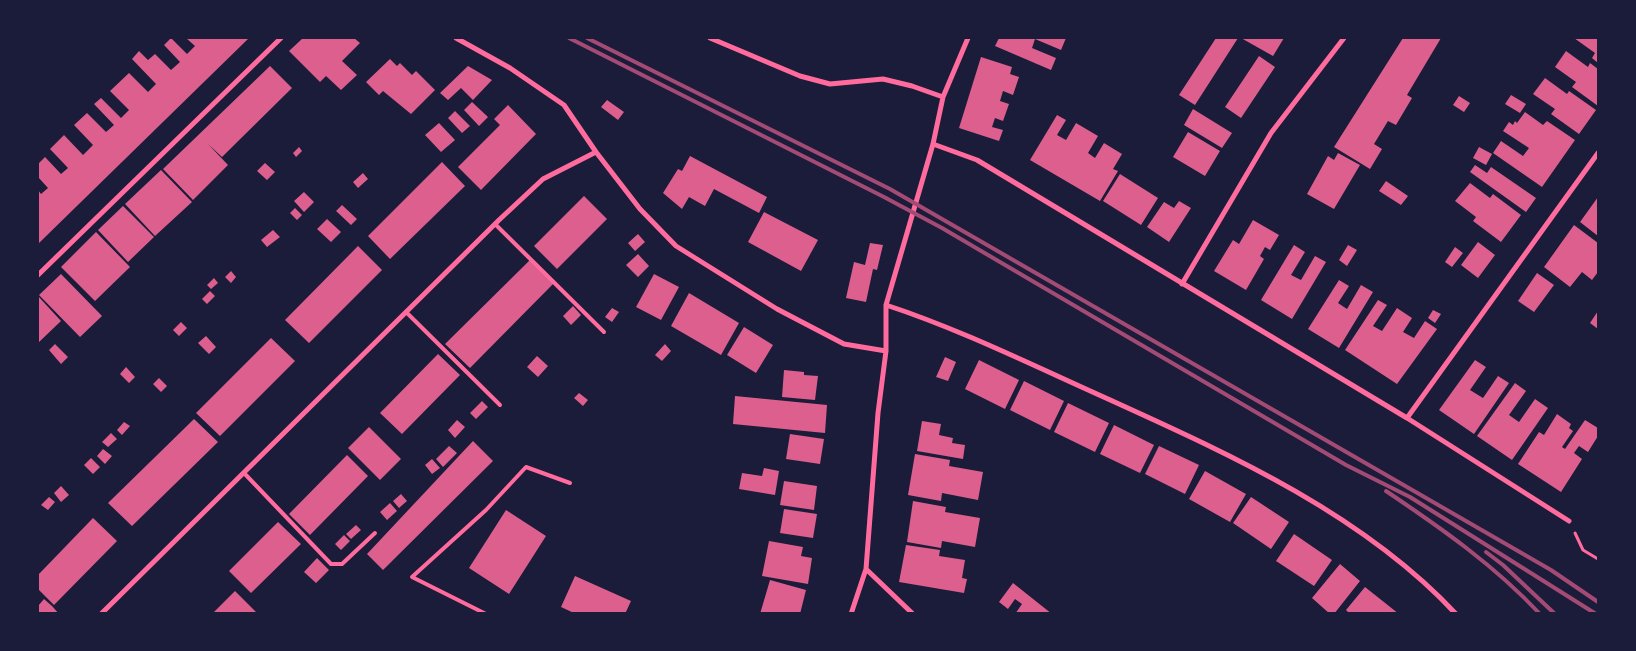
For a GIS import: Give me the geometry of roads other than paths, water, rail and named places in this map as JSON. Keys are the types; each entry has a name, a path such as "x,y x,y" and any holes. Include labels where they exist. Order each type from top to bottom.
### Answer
{"street":[{"path":"38,275 281,38"},
{"path":"456,38 510,68 564,105 596,152 640,209 676,246 777,309 844,344 886,351"},
{"path":"710,38 800,76 822,82 830,84 883,79 912,86 943,97"},
{"path":"851,614 866,569 878,413 886,351 886,304 932,144 943,97 968,38"},
{"path":"1182,284 1271,134 1344,38"},
{"path":"932,144 977,160 1407,418 1569,521"},
{"path":"101,614 495,224 543,179 596,152"},
{"path":"1407,418 1598,153"},
{"path":"886,304 918,315 1035,365 1178,430 1247,464 1324,508 1371,541 1438,594 1456,614"},
{"path":"866,569 913,614"}],"lane":[{"path":"495,224 604,332"},
{"path":"406,312 500,405"},
{"path":"486,614 412,577 486,510 526,468 570,483"},
{"path":"244,473 331,564 342,564 375,533"}],"railway":[{"path":"569,38 942,228 1346,465 1410,497 1596,614"},
{"path":"587,38 890,189 1551,570 1598,602"},
{"path":"1386,491 1447,533 1486,563 1540,614"},
{"path":"1486,552 1503,565 1555,614"}]}
